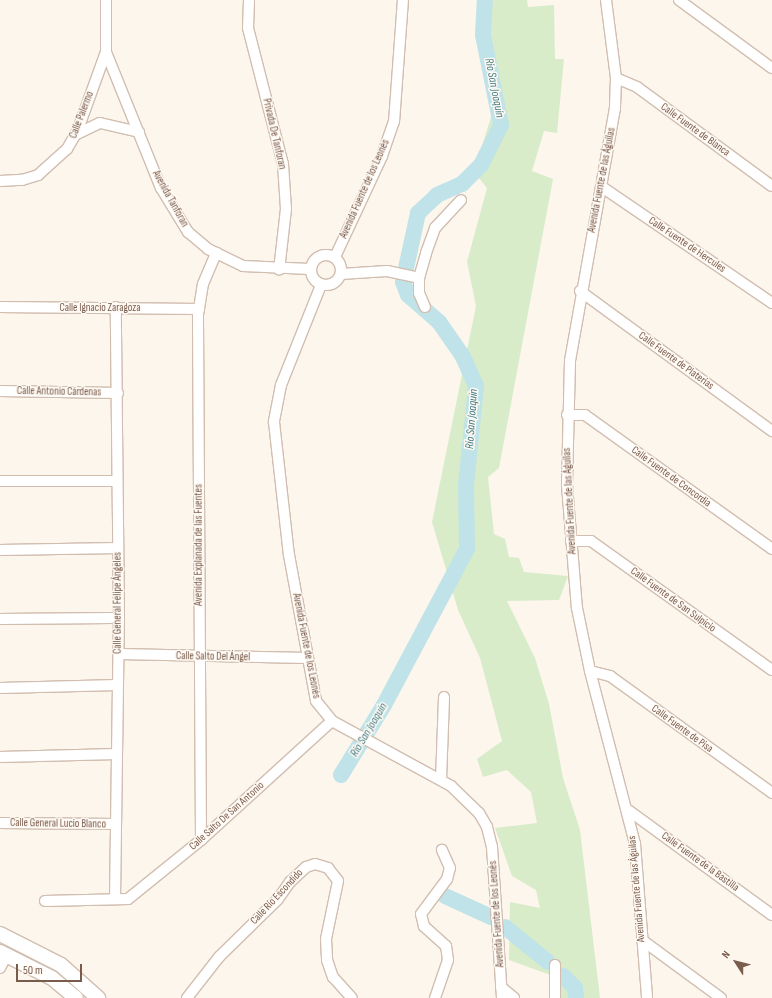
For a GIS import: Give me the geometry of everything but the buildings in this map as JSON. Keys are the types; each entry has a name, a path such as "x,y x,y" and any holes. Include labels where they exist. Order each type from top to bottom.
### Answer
{"main road":[{"path":"0,934 61,965 98,998"},
{"path":"3,954 52,978 76,998"}],"street":[{"path":"106,0 106,52"},
{"name":"Privada De Tanforan","path":"249,0 248,28 282,164 286,209 279,270"},
{"name":"Avenida Fuente de los Leonés","path":"335,257 382,156 394,122 403,0"},
{"name":"Avenida Fuente de las Águilas","path":"606,0 616,78 615,108 602,187 580,291 570,361 567,415 571,541 577,608 590,670 628,810 635,844 647,998"},
{"path":"679,0 772,68"},
{"name":"Avenida Tanforan","path":"106,52 173,210 188,232 216,253 242,266 279,270 310,269"},
{"name":"Calle Palermo","path":"0,181 22,180 38,175 53,165 77,134 106,52"},
{"name":"Calle Fuente de Blanca","path":"616,78 637,88 772,186"},
{"path":"77,134 100,123 139,132"},
{"name":"Calle Fuente de Hercules","path":"602,187 772,303"},
{"path":"425,307 419,293 419,278 435,228 461,200"},
{"name":"Avenida Explanada de las Fuentes","path":"201,840 199,309 203,284 216,253"},
{"path":"335,257 341,274 336,282 321,285 313,279 310,269 316,258 335,257"},
{"path":"341,274 404,275 419,278"},
{"name":"Avenida Fuente de los Leonés","path":"321,285 281,385 274,422 287,539 307,658 316,701 332,721 355,736 441,780 465,798 487,827 496,881 502,998"},
{"name":"Calle Fuente de Platerias","path":"580,291 772,431"},
{"name":"Calle Ignacio Zaragoza","path":"0,307 199,309"},
{"name":"Calle General Felipe Ángeles","path":"115,899 119,654 117,481 118,393 116,307"},
{"name":"Calle Antonio Cárdenas","path":"0,391 118,393"},
{"name":"Calle Fuente de Concordia","path":"567,415 585,416 772,549"},
{"path":"0,481 117,481"},
{"name":"Calle Fuente de San Sulpicio","path":"571,541 591,541 772,670"},
{"path":"0,550 118,548"},
{"path":"0,619 111,618"},
{"name":"Calle Salto Del Ángel","path":"119,654 200,657 307,658"},
{"name":"Calle Fuente de Pisa","path":"590,670 610,676 772,793"},
{"path":"0,688 118,684"},
{"path":"441,780 444,696"},
{"name":"Calle Salto De San Antonio","path":"45,901 128,899 138,893 201,840 332,721"},
{"path":"0,757 117,754"},
{"name":"Calle Fuente de la Bastilla","path":"628,810 772,915"},
{"name":"Calle General Lucio Blanco","path":"0,823 116,824"},
{"path":"435,998 448,960 446,946 424,926 421,914 447,880 450,868 442,850"},
{"name":"Calle Río Escondido","path":"187,998 219,957 278,899 290,882 306,867 316,864 328,868 338,881 326,939 327,960 333,977 352,998"},
{"path":"642,940 722,998"},
{"path":"0,968 3,954"},
{"path":"555,965 555,998"},
{"path":"501,987 514,998"}],"green space":[{"path":"484,0 527,0 528,7 554,5 555,59 564,59 557,133 544,131 532,171 553,179 499,468 488,477 494,534 505,539 509,557 519,558 524,572 568,576 559,600 507,601 535,658 549,704 563,778 580,830 600,998 559,998 553,976 509,960 510,902 540,908 536,890 512,876 495,828 537,823 531,792 507,770 483,777 477,759 502,741 480,658 458,610 432,522 476,306 467,262 487,188 474,172 495,104 481,34"}],"waterway":[{"name":"Río San Joaquín","path":"341,775 384,705 467,549 466,485 476,386 462,355 439,322 408,295 403,282 418,213 437,195 462,184 481,165 501,125 483,35 485,0"},
{"name":"Río San Joaquín","path":"445,896 491,917"},
{"name":"Río San Joaquín","path":"505,927 548,962"},
{"name":"Río San Joaquín","path":"563,976 575,988 576,998"}]}
